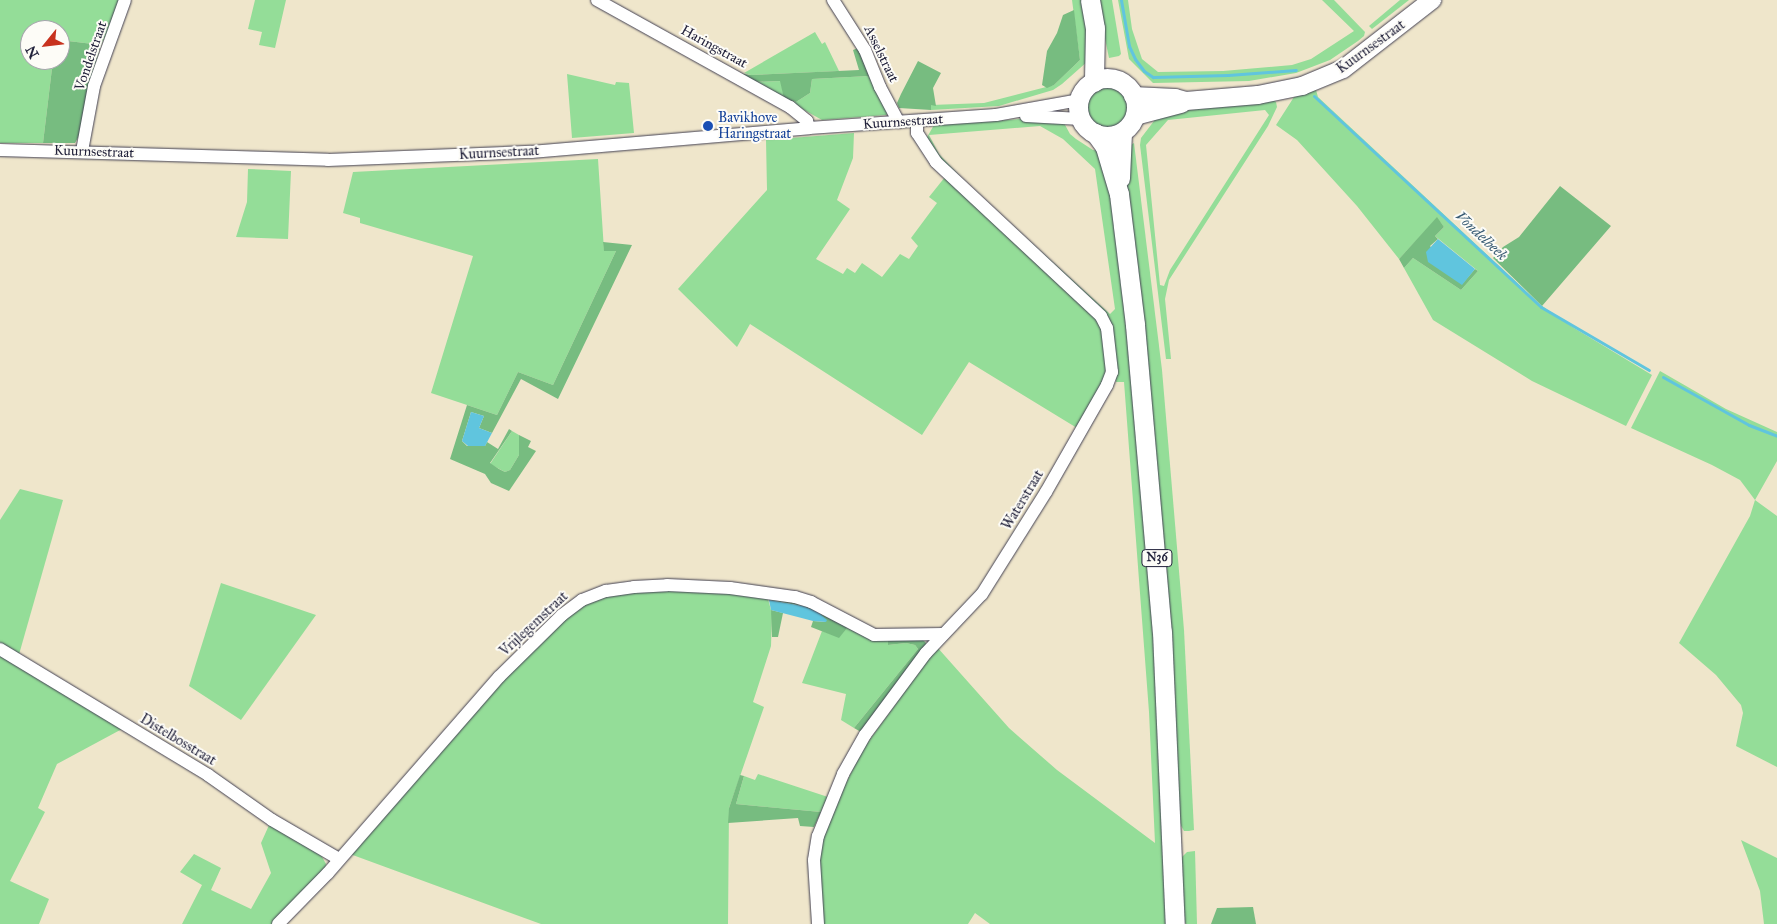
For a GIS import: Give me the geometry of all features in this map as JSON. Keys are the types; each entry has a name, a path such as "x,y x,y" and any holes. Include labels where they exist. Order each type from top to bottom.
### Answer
{"main road":[{"path":"1090,0 1095,28 1114,79 1129,88 1134,96 1136,106 1135,116 1130,125 1122,132 1104,136 1094,133"},
{"path":"1094,82 1095,28"},
{"path":"1080,110 1085,90 1094,82 1114,79"},
{"name":"N36","path":"1080,110 1105,147 1119,194 1135,325 1154,528 1169,740 1175,924"},
{"name":"N36","path":"1119,194 1122,132"}],"street":[{"name":"Vondelstraat","path":"82,151 94,86 125,0"},
{"name":"Haringstraat","path":"597,0 790,108 807,121 809,128"},
{"name":"Asselstraat","path":"833,0 865,50 880,87 899,122"},
{"name":"Kuurnsestraat","path":"1134,96 1175,98 1186,101 1258,95 1302,86 1330,76 1373,48 1432,0"},
{"name":"Kuurnsestraat","path":"1135,116 1177,106 1186,101"},
{"name":"Kuurnsestraat","path":"0,150 328,160 426,157 531,152 809,128 1080,110"},
{"name":"Kuurnsestraat","path":"996,115 1080,110"},
{"name":"Waterstraat","path":"818,924 815,904 814,860 818,836 843,774 865,736 943,634 982,594 1014,546 1108,385 1112,372 1107,328 1101,316 936,162 917,133 917,122"},
{"name":"Vrijlegemstraat","path":"278,924 339,859 499,677 549,627 582,600 606,591 634,586 667,585 730,588 795,597 811,602 874,635 943,634"},
{"name":"Distelbosstraat","path":"0,650 208,775 272,820 339,859"}],"green space":[{"path":"0,0 120,0 117,12 101,45 70,41 70,20 20,20 20,70 52,70 43,143 0,143"},
{"path":"255,0 286,0 275,48 259,45 262,32 248,29"},
{"path":"1072,0 1083,0 1089,35 1088,61 1062,84 1053,90 999,106 931,110 931,105 984,103 1054,85 1080,60"},
{"path":"1097,0 1112,0 1121,54 1119,56 1109,58"},
{"path":"1118,0 1128,0 1132,29 1142,59 1158,72 1223,71 1292,65 1311,59 1354,31 1322,0 1334,0 1365,32 1364,36 1358,41 1330,60 1296,73 1249,81 1153,83 1129,59"},
{"path":"1400,0 1409,0 1372,29 1369,26"},
{"path":"1074,10 1080,60 1054,85 1047,88 1042,85 1047,51 1057,33 1063,15"},
{"path":"815,32 822,44 825,42 839,71 751,75 744,73"},
{"path":"70,41 101,45 87,91 80,134 75,143 43,143 52,70 70,70"},
{"path":"858,48 869,76 812,79 810,93 796,102 784,99 780,81 752,82 737,73 751,75 859,70 853,50"},
{"path":"918,61 941,73 933,88 936,106 931,105 931,110 899,108 897,103"},
{"path":"567,74 615,85 616,82 629,83 634,133 572,138"},
{"path":"869,76 890,112 886,115 822,120 790,102 796,102 810,93 812,79"},
{"path":"781,81 784,99 752,82"},
{"path":"1107,85 1119,89 1125,95 1129,107 1125,119 1119,125 1107,129 1095,125 1089,119 1085,107 1089,95 1095,89"},
{"path":"1316,90 1318,97 1542,306 1574,328 1652,375 1626,426 1532,381 1433,320 1404,268 1413,258 1461,290 1478,271 1435,236 1444,227 1437,218 1399,259 1357,206 1297,140 1276,125 1294,97"},
{"path":"1271,99 1276,102 1277,107 1268,126 1169,280 1165,299 1171,359 1166,359 1140,145 1141,138 1154,121 1154,115","holes":["1265,110 1269,115 1170,270 1164,286 1160,285 1146,145 1168,120"]},
{"path":"1036,118 1064,123 1070,134 1076,139 1093,150 1101,151 1114,209 1156,620 1166,924 990,924 975,913 968,924 821,924 818,862 824,827 863,749 937,647 1009,728 1057,770 1155,843 1149,712 1124,382 1116,382 1114,341 1108,316 936,157 926,139 934,125","holes":["1040,126 1063,139 1095,169 1115,309 1110,314 970,187 939,154 929,135"]},
{"path":"854,133 853,158 837,200 850,209 816,259 843,274 847,268 855,273 862,263 882,277 900,254 909,259 918,246 911,238 937,203 929,197 945,177 1099,318 1107,366 1101,388 1077,428 969,362 922,435 750,324 737,347 678,289 767,190 766,140"},
{"path":"1134,143 1162,370 1184,630 1194,830 1189,831 1184,831 1179,822 1123,175 1126,148"},
{"path":"598,159 604,250 616,251 553,385 518,372 497,415 431,393 473,256 360,223 360,218 343,213 353,172"},
{"path":"248,169 291,171 288,239 236,237 247,202"},
{"path":"1560,186 1611,226 1542,306 1493,258 1503,247 1519,237"},
{"path":"1437,217 1444,227 1435,236 1438,239 1430,246 1462,284 1475,269 1478,271 1461,290 1413,258 1404,268 1399,259"},
{"path":"603,242 632,245 558,399 521,379 492,433 479,428 484,416 471,412 462,441 467,446 485,446 487,442 498,449 509,429 512,431 490,463 499,469 505,472 510,470 519,455 519,435 531,441 528,447 536,451 509,491 491,483 485,474 450,459 467,405 497,415 518,372 553,385 616,251 604,251"},
{"path":"1660,371 1726,409 1777,432 1777,461 1755,500 1740,480 1631,428"},
{"path":"512,431 519,435 519,455 510,470 505,472 490,464"},
{"path":"20,489 63,500 18,658 0,647 0,520"},
{"path":"1755,500 1777,516 1777,767 1736,746 1743,713 1741,705 1716,675 1679,643 1750,516"},
{"path":"221,583 316,615 241,720 189,686"},
{"path":"649,588 767,595 772,614 771,646 753,702 764,707 729,808 728,924 541,924 350,854 524,657 578,607 607,595"},
{"path":"767,595 795,599 848,627 839,638 811,627 813,621 826,622 803,606 769,600"},
{"path":"771,610 783,613 778,637 772,637"},
{"path":"848,627 888,638 888,645 906,643 915,645 918,649 854,728 841,720 846,694 802,683 822,631 839,637"},
{"path":"888,638 922,639 926,643 925,648 861,732 854,728 918,649 915,645 906,643 888,645"},
{"path":"0,654 122,729 57,764 38,808 45,812 10,881 49,899 39,924 0,924"},
{"path":"758,774 828,797 821,812 736,804 744,776 755,780"},
{"path":"740,775 744,776 736,804 821,812 814,827 800,826 798,818 728,823 729,808"},
{"path":"270,823 321,855 326,864 325,872 274,924 182,924 202,885 180,872 194,854 221,868 211,890 251,909 271,873 261,843"},
{"path":"1741,840 1777,858 1777,924 1764,924 1760,891"},
{"path":"1195,851 1197,924 1186,924 1182,917 1181,858 1187,852"},
{"path":"1253,907 1256,924 1211,924 1217,908"}],"water":[{"path":"1438,239 1475,269 1462,285 1428,262 1426,252"},
{"path":"471,412 484,416 479,428 492,433 485,446 468,446 462,441"},
{"path":"769,600 803,606 818,612 827,620 826,622 813,621 771,610"}],"waterway":[{"name":"Vondelbeek","path":"1121,0 1129,46 1135,59 1144,71 1153,77 1228,75 1296,70"},
{"name":"Vondelbeek","path":"1314,96 1541,307 1649,370"},
{"name":"Vondelbeek","path":"1663,377 1749,425 1777,436"}],"place":[{"name":"Bavikhove Haringstraat","path":"708,126"}]}
